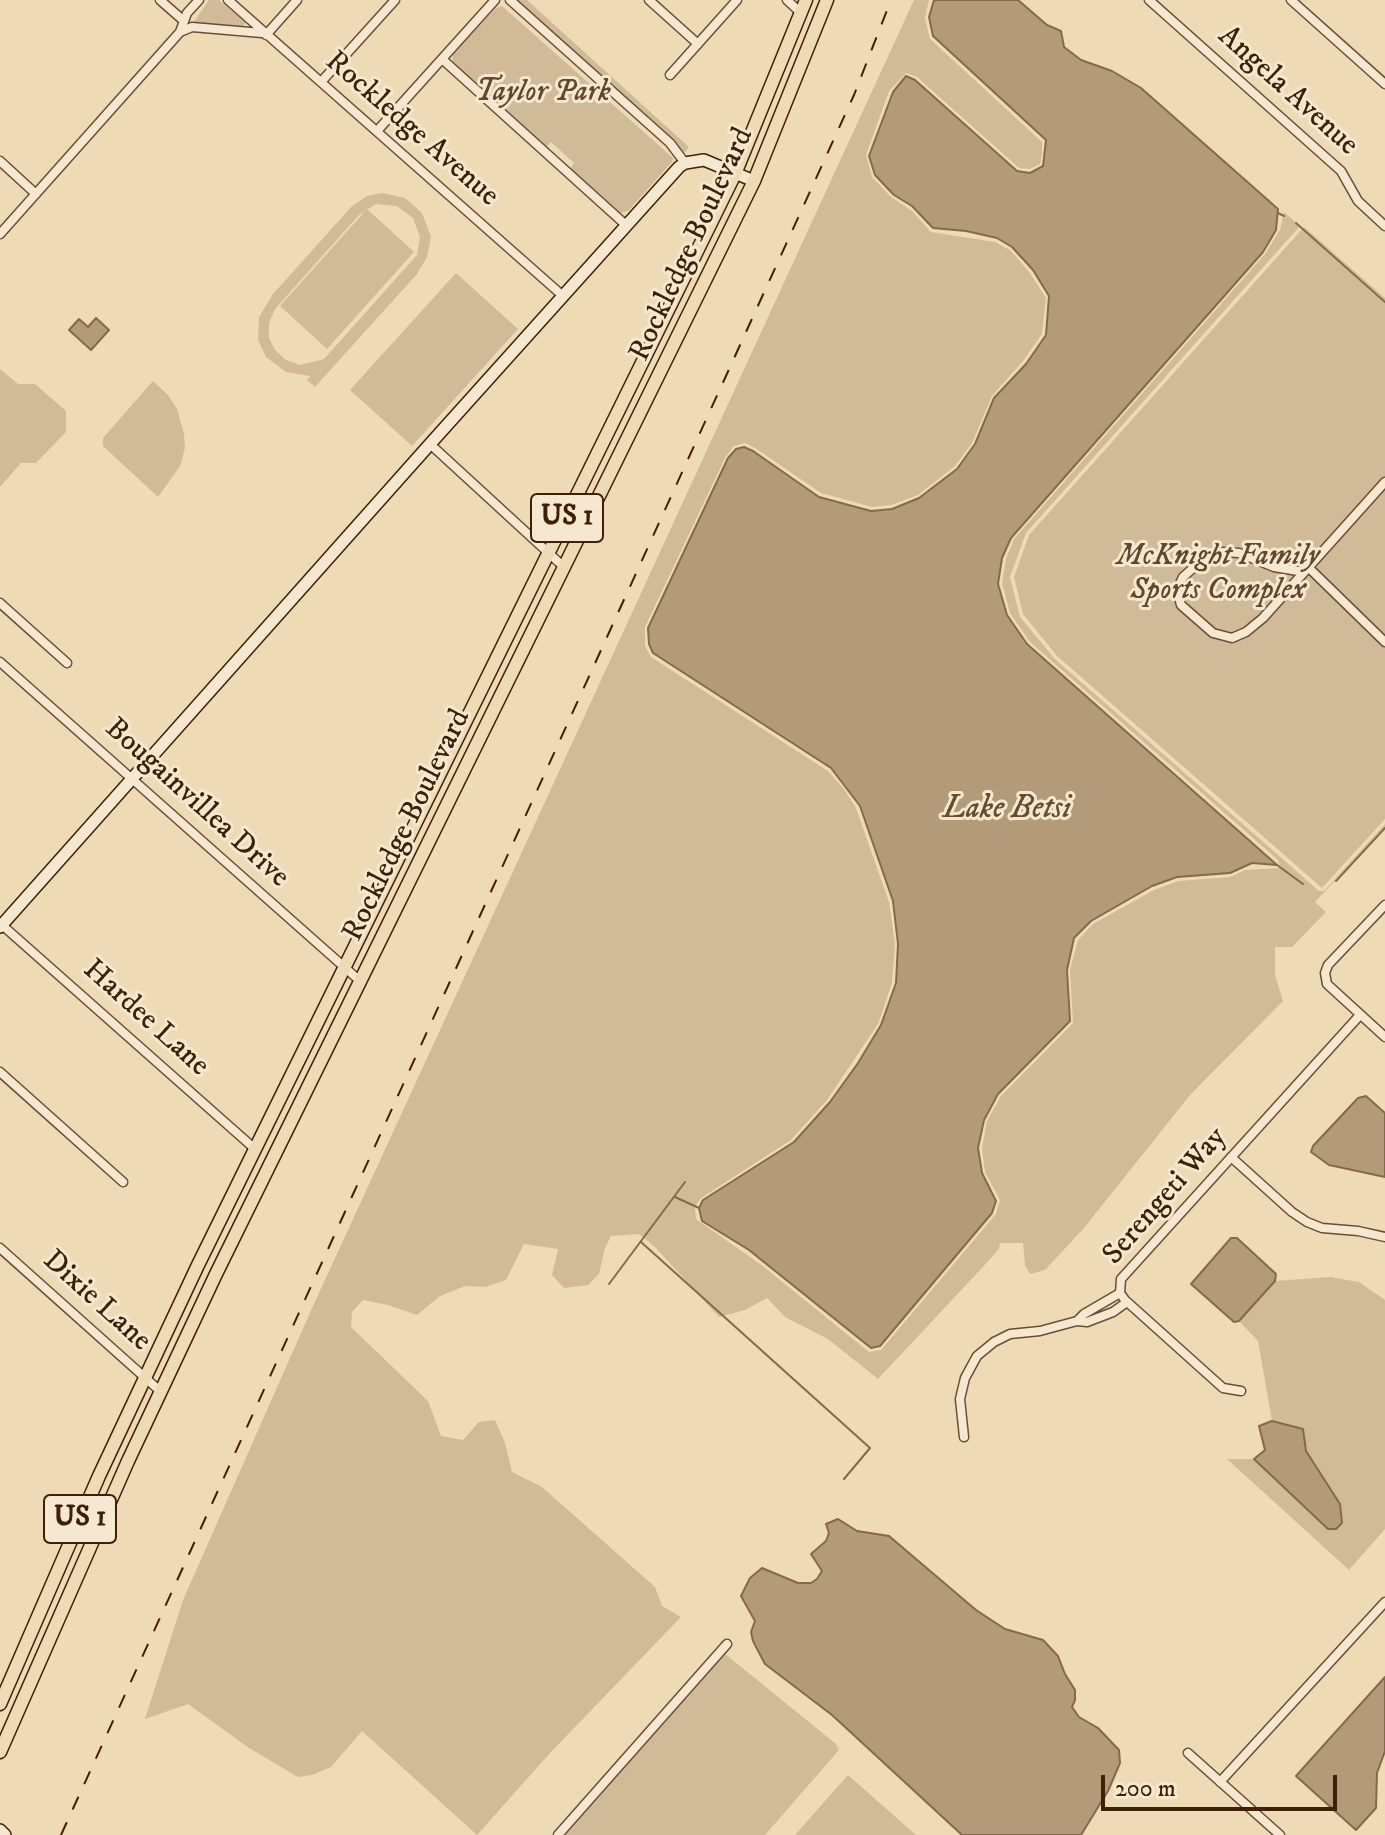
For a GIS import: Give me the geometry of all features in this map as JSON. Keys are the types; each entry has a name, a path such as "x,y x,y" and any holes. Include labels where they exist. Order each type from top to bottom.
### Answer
{"main road":[{"path":"813,0 818,26"},
{"name":"Rockledge Boulevard","path":"0,1752 160,1391 754,181 827,0"},
{"path":"804,6 808,50"},
{"name":"Rockledge Boulevard","path":"0,1704 145,1377 735,174 804,6"},
{"path":"643,365 641,387 646,402"},
{"path":"626,399 630,413 626,443"},
{"path":"474,706 479,741"},
{"path":"449,757 453,774 452,795"},
{"path":"255,1149 260,1162 259,1186"},
{"path":"52,1583 59,1617"}],"street":[{"path":"160,0 184,21"},
{"path":"0,234 180,32 187,13 199,0"},
{"name":"Rockledge Avenue","path":"228,0 563,296"},
{"path":"180,32 193,27 265,34 297,0"},
{"path":"321,82 395,0"},
{"path":"377,131 495,0"},
{"path":"510,0 670,143 682,165"},
{"path":"649,0 698,44"},
{"path":"670,75 737,0"},
{"path":"787,0 804,6"},
{"name":"Angela Avenue","path":"1149,0 1341,171 1358,201 1385,226"},
{"path":"1291,0 1385,84"},
{"path":"442,59 627,226"},
{"path":"1,926 682,165 704,160 754,181"},
{"path":"0,161 36,194"},
{"path":"430,444 565,568"},
{"path":"1385,482 1306,570 1263,618 1246,632 1232,638 1213,633 1181,605 1177,590 1183,577 1200,562 1222,552 1239,553 1274,567 1306,570 1385,642"},
{"path":"0,603 67,663"},
{"name":"Bougainvillea Drive","path":"0,662 360,981"},
{"path":"1385,905 1346,944 1325,973 1327,984 1385,1037"},
{"name":"Hardee Lane","path":"1,926 255,1149"},
{"name":"Serengeti Way","path":"1241,1391 1223,1388 1127,1302 1120,1293 1121,1279 1360,1015"},
{"path":"0,1072 123,1182"},
{"path":"1231,1157 1307,1222 1322,1228 1385,1237"},
{"name":"Dixie Lane","path":"0,1248 160,1391"},
{"path":"1077,1321 1120,1293"},
{"path":"964,1437 960,1399 965,1378 977,1356 1010,1334 1040,1331 1077,1321 1087,1322 1127,1302"},
{"path":"1220,1782 1385,1602"},
{"path":"558,1835 727,1644"},
{"path":"1188,1753 1280,1835"},
{"path":"0,1830 5,1835"}],"green space":[{"path":"209,0 219,0 246,23 243,26 193,23"},
{"path":"517,0 527,0 689,147 684,153 673,139"},
{"path":"914,0 929,0 925,18 930,39 1042,142 1040,164 1030,169 1019,168 917,77 906,73 889,91 866,155 872,177 891,197 912,211 931,232 995,242 1010,250 1046,298 1042,334 992,396 972,443 955,466 918,495 891,505 872,507 821,493 755,448 745,443 734,446 726,456 645,627 645,646 651,657 828,771 844,789 856,808 889,902 895,944 892,983 878,1024 827,1100 791,1140 701,1198 695,1207 696,1219 764,1267 869,1352 881,1350 996,1214 1000,1200 985,1172 982,1148 987,1121 1001,1096 1073,1023 1070,970 1078,940 1093,924 1154,890 1178,881 1230,877 1245,870 1280,868 1278,860 1030,642 1010,613 1002,583 1006,559 1014,539 1265,254 1280,230 1284,212 1300,226 1026,533 1010,577 1020,617 1055,659 1319,891 1324,891 1385,824 1385,827 1315,902 1326,912 1292,947 1275,947 1275,975 1283,1001 1190,1095 1084,1228 1045,1270 1030,1274 1025,1265 1023,1243 1000,1243 999,1249 878,1379 828,1339 785,1317 767,1298 745,1310 719,1317 655,1247 639,1234 611,1236 599,1274 588,1285 564,1288 552,1275 558,1249 524,1244 506,1280 485,1287 465,1286 440,1296 417,1315 363,1300 352,1312 351,1327 428,1401 441,1436 463,1440 479,1422 495,1420 512,1472 542,1487 655,1587 662,1606 681,1617 550,1753 477,1835 362,1731 331,1767 298,1777 249,1748 188,1704 145,1719 183,1600 313,1306"},
{"name":"Taylor Park","path":"502,6 673,158 628,211 620,213 570,169 574,163 551,142 546,148 452,64 453,54 496,8"},
{"path":"382,193 405,198 422,213 431,237 427,257 417,274 315,387 307,380 310,376 286,372 266,357 258,340 259,317 273,294 352,206 367,196","holes":["376,204 397,206 413,218 420,237 417,255 324,359 300,365 286,360 275,350 269,338 269,323 275,309 359,215"]},
{"path":"367,209 414,252 327,349 280,306"},
{"name":"McKnight Family Sports Complex","path":"1304,227 1385,298 1385,819 1322,888 1057,656 1023,614 1014,577 1029,535"},
{"path":"456,273 518,329 412,446 350,390"},
{"path":"0,369 18,384 35,384 66,411 66,432 36,463 21,463 0,487"},
{"path":"153,381 177,409 185,448 180,466 158,497 103,446 103,438"},
{"path":"1330,1277 1359,1282 1385,1300 1385,1529 1349,1570 1227,1459 1254,1459 1328,1529 1336,1529 1342,1523 1340,1504 1306,1451 1303,1429 1272,1421 1258,1341 1239,1321 1275,1281"},
{"path":"724,1653 836,1744 839,1750 765,1835 564,1835"},
{"path":"848,1775 916,1835 795,1835"}],"water":[{"name":"Lake Betsi","path":"934,0 1018,0 1047,25 1061,31 1064,47 1081,60 1112,71 1141,88 1278,209 1276,230 1263,252 1011,538 1002,558 998,584 1007,615 1027,644 1277,865 1252,863 1230,873 1177,877 1152,886 1091,921 1074,938 1067,970 1070,1021 998,1094 984,1120 978,1148 982,1173 996,1201 992,1213 880,1346 871,1348 749,1250 702,1221 699,1208 703,1200 794,1142 830,1102 858,1063 881,1025 896,983 898,944 893,901 860,806 831,768 653,653 648,628 728,458 736,449 744,447 753,451 819,497 871,511 892,509 919,498 957,469 975,444 994,398 1026,364 1046,335 1049,296 1033,270 1012,247 997,238 933,228 875,175 869,156 893,92 906,76 915,80 1017,171 1030,173 1043,166 1046,140 933,36 929,17"},
{"path":"96,318 109,330 91,350 69,330 79,319 88,327"},
{"path":"1366,1096 1385,1113 1385,1177 1329,1165 1311,1152 1313,1146 1358,1098"},
{"path":"1231,1238 1237,1238 1276,1274 1275,1281 1239,1321 1234,1322 1191,1284"},
{"path":"1272,1421 1303,1429 1306,1451 1340,1504 1342,1523 1336,1529 1328,1529 1254,1459 1265,1450 1259,1426"},
{"path":"838,1519 857,1531 889,1536 976,1610 1005,1629 1043,1640 1058,1656 1075,1690 1072,1707 1079,1717 1098,1728 1119,1750 1120,1763 1108,1791 1081,1835 962,1835 832,1715 765,1664 753,1641 751,1632 755,1621 741,1596 750,1578 762,1568 798,1583 811,1583 817,1579 822,1571 811,1554 826,1541 829,1533 826,1524"},
{"path":"1385,1677 1385,1751 1377,1773 1376,1808 1356,1830 1296,1776"}],"waterway":[{"path":"1278,213 1284,216"},
{"path":"1296,223 1385,302"},
{"path":"1336,881 1385,828"},
{"path":"1277,865 1303,884"},
{"path":"609,1284 685,1182"},
{"path":"675,1197 699,1208"},
{"path":"641,1242 870,1448 844,1479"}],"railway":[{"path":"61,1835 854,95 891,0"}]}
